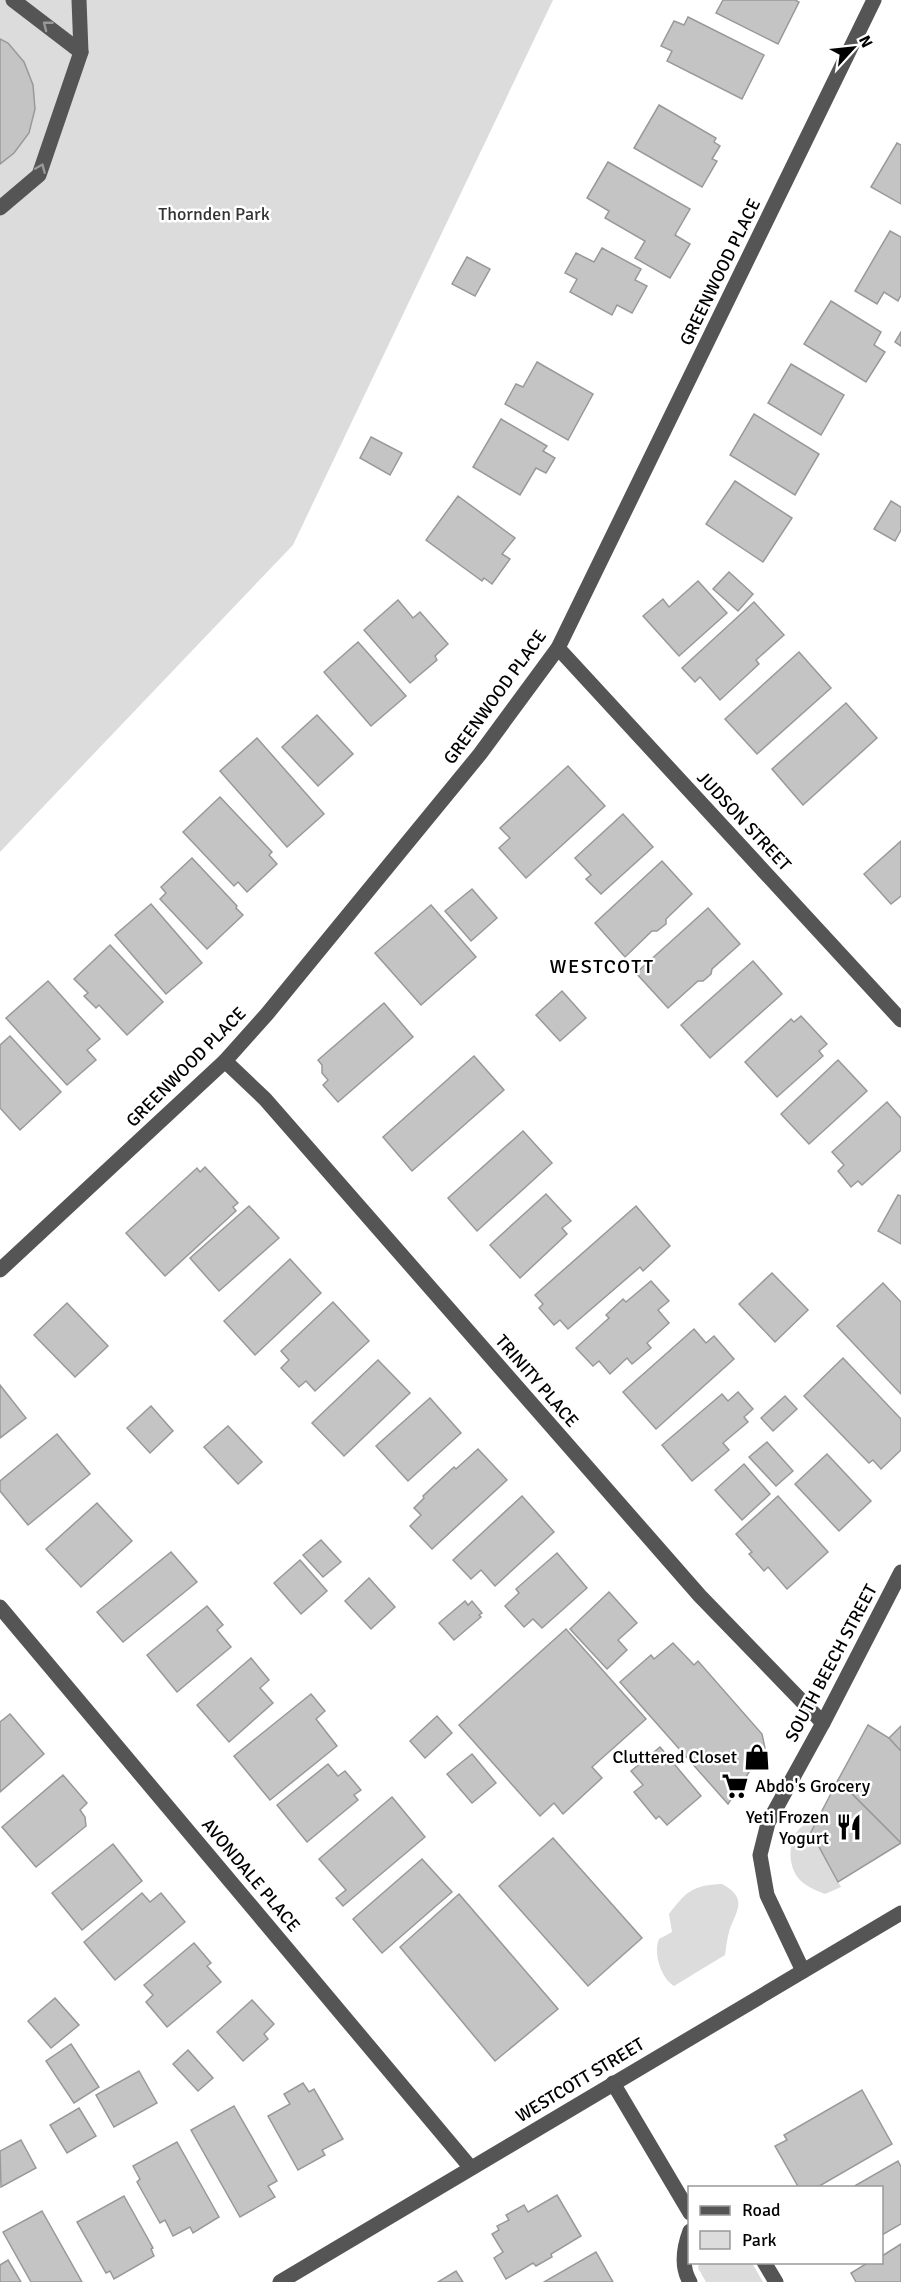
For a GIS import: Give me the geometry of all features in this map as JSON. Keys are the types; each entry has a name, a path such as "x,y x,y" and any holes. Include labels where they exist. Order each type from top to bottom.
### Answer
{"street":[{"path":"13,0 81,52"},
{"path":"0,208 39,175 81,52 79,0"},
{"name":"GREENWOOD PLACE","path":"0,1270 225,1061 275,1005 480,754 558,648 874,0"},
{"name":"JUDSON STREET","path":"558,648 901,1020"},
{"name":"TRINITY PLACE","path":"225,1061 265,1098 700,1596 823,1724"},
{"name":"SOUTH BEECH STREET","path":"803,1971 766,1895 760,1855 768,1823 823,1724 901,1572"},
{"name":"AVONDALE PLACE","path":"0,1607 471,2168"},
{"name":"WESTCOTT STREET","path":"280,2282 901,1913"},
{"path":"613,2083 688,2210"},
{"path":"688,2236 684,2246 685,2275 690,2282"},
{"path":"765,2264 776,2282"}],"green space":[{"name":"Thornden Park","path":"0,0 553,0 293,545 0,852"},
{"path":"817,1821 811,1832 841,1887 825,1894 800,1880 795,1872 791,1854 795,1835 800,1828"},
{"path":"722,1884 736,1895 738,1901 725,1955 674,1986 665,1977 659,1965 657,1951 659,1939 672,1932 669,1914 691,1891 703,1886"},
{"path":"699,2264 753,2264 763,2282 706,2282 698,2268"}],"building":[{"path":"723,0 795,0 799,2 778,44 716,13"},
{"path":"688,17 764,55 742,99 667,61 672,51 661,46 674,21 684,25"},
{"path":"0,39 8,43 24,62 33,85 35,109 29,133 14,153 0,164"},
{"path":"659,105 716,138 714,142 720,146 712,159 717,161 702,187 634,148"},
{"path":"897,143 901,145 901,204 871,187"},
{"path":"608,162 690,209 675,235 690,244 670,278 635,258 645,241 605,218 609,211 587,198"},
{"path":"890,231 901,237 901,295 898,301 884,292 877,304 855,291"},
{"path":"602,248 641,269 635,280 647,286 632,313 617,305 612,315 570,292 577,279 565,273 576,253 594,262"},
{"path":"467,257 490,269 475,296 452,284"},
{"path":"831,301 881,332 874,345 885,352 866,382 804,344"},
{"path":"901,332 901,346 895,342"},
{"path":"537,362 593,394 568,440 505,404 516,384 523,387"},
{"path":"791,364 844,395 821,435 768,403"},
{"path":"754,414 819,454 795,495 730,455"},
{"path":"501,419 547,446 543,451 555,458 546,473 536,468 520,495 473,467"},
{"path":"371,437 402,453 390,475 360,458"},
{"path":"735,481 792,518 763,562 706,524"},
{"path":"458,496 515,538 502,554 510,559 492,584 484,578 482,581 426,540"},
{"path":"891,501 901,507 901,530 895,541 874,529"},
{"path":"729,572 753,594 738,611 713,589"},
{"path":"698,581 727,613 679,656 643,616 663,599 669,607"},
{"path":"398,600 413,618 420,612 448,644 435,656 437,660 410,683 364,630"},
{"path":"754,602 784,635 756,660 759,664 720,700 700,677 695,682 682,668"},
{"path":"358,642 406,696 371,726 324,672"},
{"path":"799,652 831,688 757,754 725,719"},
{"path":"846,703 877,738 803,805 772,769"},
{"path":"317,715 353,754 318,786 282,747"},
{"path":"257,738 324,814 287,847 220,771"},
{"path":"568,766 605,806 526,878 499,848 510,838 500,828"},
{"path":"220,797 272,852 269,855 277,864 247,892 238,882 234,886 183,832"},
{"path":"623,814 653,847 601,894 586,879 591,875 575,858"},
{"path":"901,841 901,896 891,904 864,874"},
{"path":"192,858 243,915 207,949 160,899 166,893 161,887"},
{"path":"662,861 692,894 666,919 666,924 657,931 652,931 625,957 595,923"},
{"path":"472,889 497,918 471,941 445,911"},
{"path":"151,904 202,963 166,994 115,935"},
{"path":"431,905 476,957 421,1005 375,953"},
{"path":"708,908 740,944 712,969 711,974 703,981 698,981 668,1008 636,973"},
{"path":"110,945 163,1002 127,1035 99,1005 96,1008 84,996 88,993 74,979"},
{"path":"753,961 782,994 710,1058 681,1025"},
{"path":"48,981 100,1039 87,1050 96,1060 67,1085 6,1018"},
{"path":"562,991 586,1018 560,1041 536,1015"},
{"path":"384,1003 413,1037 338,1102 323,1085 328,1080 322,1073 322,1065 318,1060"},
{"path":"801,1016 827,1044 819,1051 823,1056 777,1097 745,1062 791,1019 794,1022"},
{"path":"10,1036 61,1092 20,1130 0,1108 0,1045"},
{"path":"474,1056 504,1090 412,1171 383,1137"},
{"path":"838,1060 867,1091 809,1144 781,1114"},
{"path":"887,1102 901,1118 901,1150 862,1185 858,1181 851,1187 838,1171 844,1165 832,1152"},
{"path":"523,1131 552,1163 477,1231 448,1198"},
{"path":"205,1167 238,1203 233,1207 236,1211 165,1276 126,1233 197,1168 200,1172"},
{"path":"546,1194 571,1221 562,1228 567,1234 520,1278 490,1245"},
{"path":"898,1195 901,1196 901,1244 878,1231"},
{"path":"249,1206 279,1238 219,1291 190,1258"},
{"path":"636,1206 670,1246 643,1271 640,1267 568,1329 560,1320 554,1325 539,1308 543,1304 535,1295"},
{"path":"290,1259 321,1293 255,1355 224,1321"},
{"path":"772,1273 808,1310 775,1342 739,1304"},
{"path":"651,1281 669,1301 658,1310 669,1323 647,1343 651,1348 632,1364 627,1358 610,1374 599,1361 593,1366 576,1348 609,1318 606,1315 623,1299 626,1302"},
{"path":"883,1283 901,1302 901,1394 837,1326"},
{"path":"333,1302 369,1341 315,1391 306,1381 299,1387 281,1368 289,1360 281,1351"},
{"path":"67,1303 108,1346 75,1377 34,1335"},
{"path":"694,1329 706,1343 714,1336 734,1359 656,1429 623,1392"},
{"path":"843,1358 901,1419 901,1450 881,1469 873,1460 869,1463 804,1396"},
{"path":"378,1360 410,1393 344,1456 312,1423"},
{"path":"0,1385 26,1418 0,1438"},
{"path":"738,1392 753,1409 744,1417 748,1422 723,1443 729,1450 692,1481 662,1445 722,1394 728,1401"},
{"path":"785,1396 797,1409 773,1431 761,1418"},
{"path":"430,1398 461,1433 408,1481 376,1446"},
{"path":"151,1406 173,1431 150,1453 127,1428"},
{"path":"228,1426 262,1462 238,1484 204,1447"},
{"path":"57,1434 90,1474 28,1525 0,1491 0,1481"},
{"path":"767,1442 793,1471 776,1486 749,1457"},
{"path":"478,1449 507,1480 432,1549 410,1526 421,1515 414,1508 424,1498 423,1496 454,1467 456,1469"},
{"path":"827,1454 871,1501 839,1531 795,1484"},
{"path":"744,1464 770,1494 742,1520 715,1490"},
{"path":"522,1496 554,1532 495,1586 481,1570 471,1579 453,1560"},
{"path":"778,1496 828,1552 787,1589 768,1567 764,1571 749,1554 752,1552 736,1534"},
{"path":"97,1503 132,1541 81,1587 46,1549"},
{"path":"321,1540 341,1562 323,1577 303,1555"},
{"path":"171,1552 197,1582 123,1642 97,1612"},
{"path":"557,1553 587,1588 542,1628 533,1619 524,1627 505,1606 519,1593 516,1589"},
{"path":"300,1560 327,1591 301,1614 274,1583"},
{"path":"369,1578 395,1607 371,1629 345,1601"},
{"path":"609,1592 637,1623 618,1640 627,1650 607,1669 570,1629"},
{"path":"465,1601 468,1605 472,1601 482,1613 479,1615 481,1617 454,1640 439,1623"},
{"path":"207,1606 223,1625 217,1630 231,1647 177,1692 147,1655"},
{"path":"566,1629 646,1719 592,1767 602,1778 563,1814 554,1803 540,1816 459,1725"},
{"path":"673,1643 694,1665 698,1661 762,1734 765,1748 728,1804 620,1682 651,1655 654,1659"},
{"path":"251,1658 269,1680 260,1688 273,1703 229,1742 197,1705"},
{"path":"311,1694 325,1711 316,1719 337,1746 270,1800 234,1756"},
{"path":"10,1714 44,1754 0,1792 0,1722"},
{"path":"437,1716 452,1733 425,1758 410,1741"},
{"path":"868,1725 889,1738 901,1751 901,1843 838,1780"},
{"path":"901,1726 901,1751 889,1738"},
{"path":"660,1747 701,1796 667,1825 659,1816 656,1819 634,1792 643,1785 631,1771"},
{"path":"472,1754 496,1783 472,1803 447,1774"},
{"path":"328,1764 338,1776 345,1771 361,1790 354,1795 358,1800 307,1842 277,1805"},
{"path":"63,1775 87,1803 80,1810 85,1817 86,1826 36,1867 2,1827"},
{"name":"Yeti Frozen Yogurt","path":"838,1780 901,1843 838,1882 811,1832"},
{"path":"392,1797 425,1837 343,1906 336,1898 346,1890 319,1859"},
{"path":"553,1838 642,1938 588,1986 499,1886"},
{"path":"113,1844 142,1881 82,1930 52,1893"},
{"path":"422,1859 452,1892 382,1953 353,1919"},
{"path":"142,1893 150,1902 161,1893 185,1922 115,1980 84,1942"},
{"path":"459,1894 558,2009 495,2061 400,1947"},
{"path":"194,1943 211,1963 207,1966 221,1982 167,2027 146,2002 153,1995 144,1985"},
{"path":"55,1998 79,2025 51,2048 28,2021"},
{"path":"252,2000 274,2024 264,2034 268,2039 243,2061 217,2032"},
{"path":"71,2044 99,2087 74,2103 46,2061"},
{"path":"188,2050 213,2078 198,2091 173,2064"},
{"path":"139,2071 157,2103 114,2127 96,2095"},
{"path":"303,2083 309,2092 314,2089 343,2139 322,2150 325,2155 298,2170 268,2116 290,2104 284,2094"},
{"path":"862,2090 892,2144 819,2186 798,2186 775,2146 787,2140 784,2135"},
{"path":"234,2106 277,2181 268,2186 275,2197 240,2217 191,2130"},
{"path":"79,2108 96,2136 67,2153 50,2125"},
{"path":"21,2140 36,2168 1,2187 0,2151"},
{"path":"177,2142 219,2217 193,2233 190,2227 173,2236 165,2220 160,2223 137,2182 140,2179 133,2166"},
{"path":"898,2161 901,2167 901,2224 883,2234 883,2186 854,2186"},
{"path":"557,2195 581,2236 551,2254 552,2257 536,2266 533,2263 506,2279 494,2258 503,2252 492,2234 499,2230 497,2226 509,2220 506,2215 524,2205 528,2212"},
{"path":"124,2196 153,2248 151,2249 154,2256 114,2279 110,2271 106,2273 77,2222"},
{"path":"42,2211 82,2282 31,2282 3,2232"},
{"path":"901,2244 901,2282 856,2282 851,2273 866,2264 883,2264 883,2255"},
{"path":"596,2252 613,2282 544,2282"},
{"path":"8,2260 21,2282 0,2282 0,2265"},
{"path":"456,2271 463,2282 438,2282"}],"place":[{"name":"Cluttered Closet","path":"757,1757"},
{"name":"Abdo's Grocery","path":"735,1786"},
{"name":"Yeti Frozen Yogurt","path":"849,1827"}],"district":[{"name":"WESTCOTT","path":"602,966"}]}
